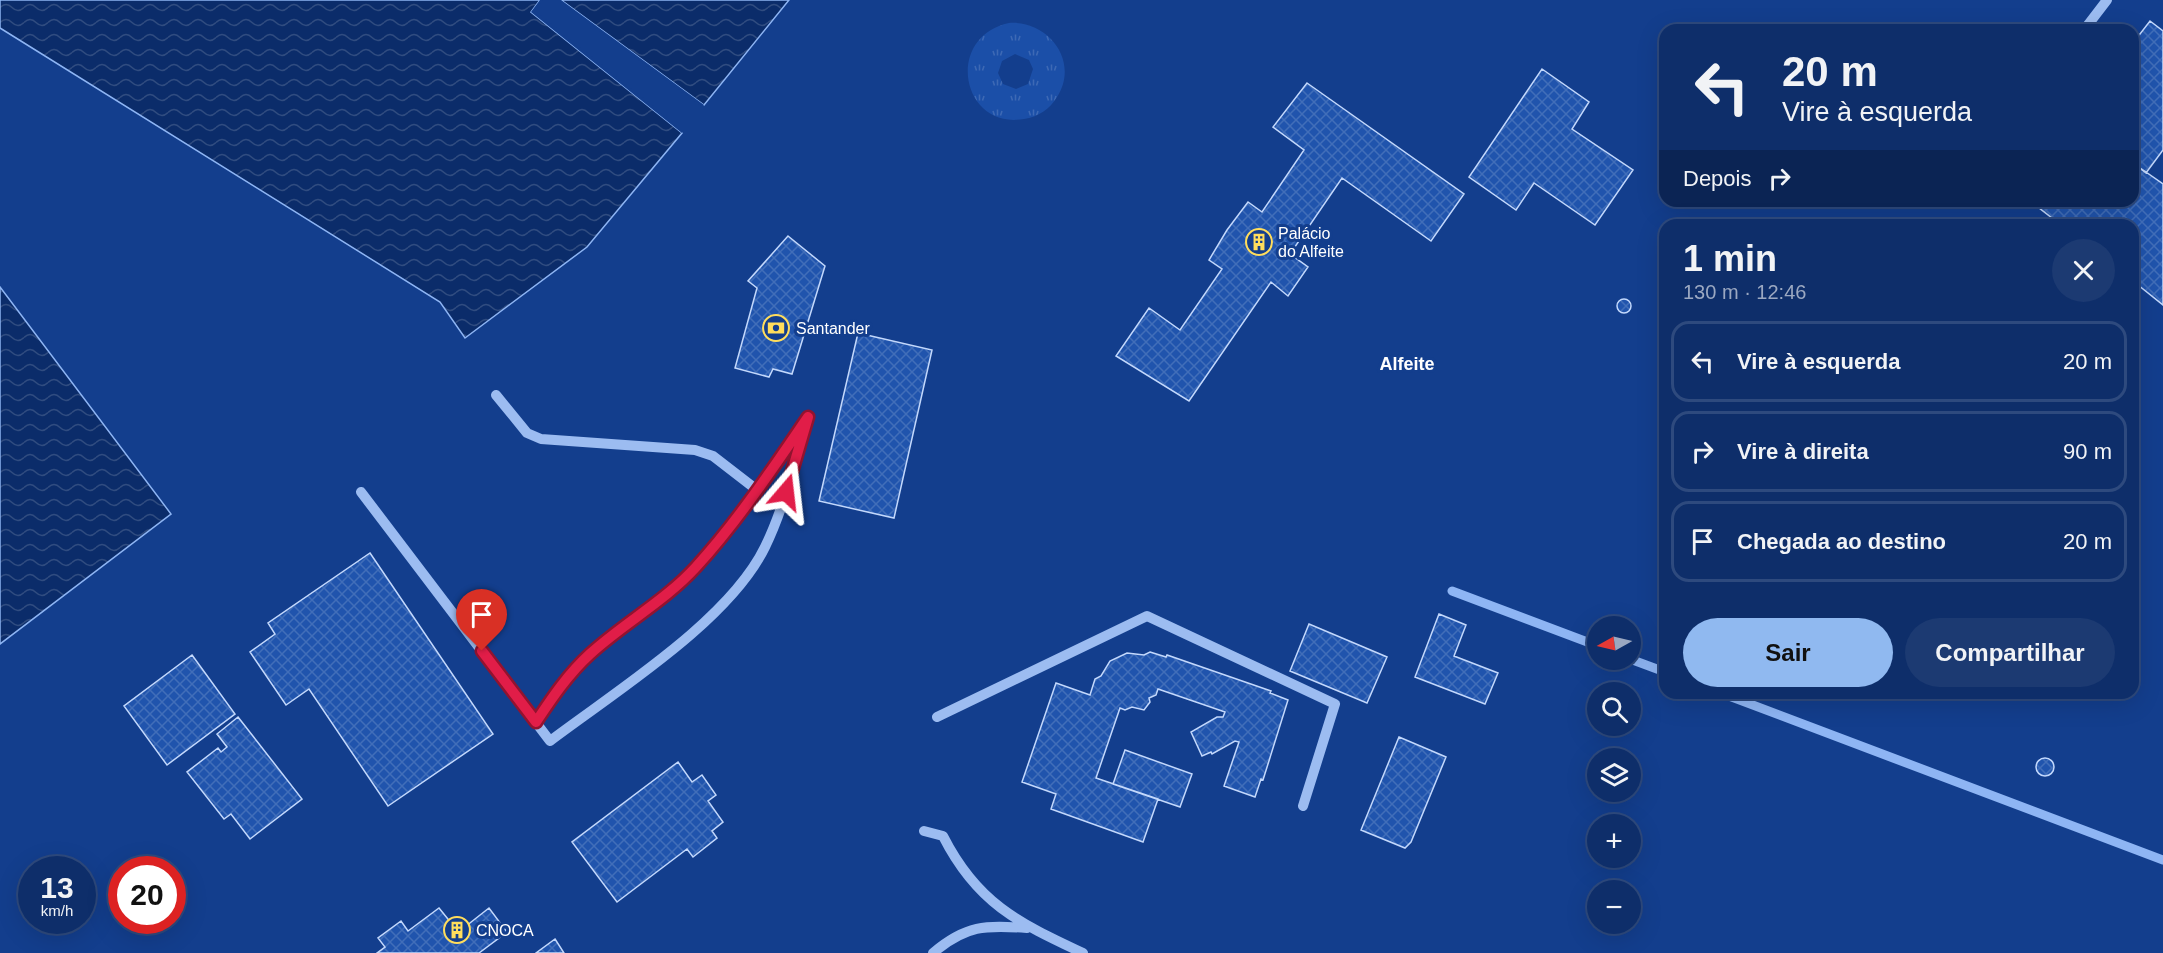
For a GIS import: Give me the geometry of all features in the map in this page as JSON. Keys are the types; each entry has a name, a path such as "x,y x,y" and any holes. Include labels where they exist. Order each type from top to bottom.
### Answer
{"lane":[{"path":"2089,24 2107,0"},
{"path":"496,395 527,433 541,439 695,450 714,456 757,490"},
{"path":"361,492 550,741 704,623 737,588 765,548 808,417 757,490 696,567 655,604 590,654 563,683 536,722"},
{"path":"937,717 1148,616 1335,705 1304,806"},
{"path":"924,831 943,836 968,878 984,895 1029,928 1083,953"},
{"path":"933,953 965,931 987,926 1029,928"}],"green space":[{"path":"1009,23 1023,24 1036,28 1056,45 1065,70 1063,83 1057,97 1043,112 1024,119 1003,119 986,111 974,97 968,80 969,62 975,45 988,32","holes":["1015,54 1029,60 1033,69 1028,84 1016,89 1003,84 998,73 1002,61"]}],"water":[{"path":"0,0 540,0 531,12 682,133 587,247 465,338 440,302 0,28"},
{"path":"561,0 789,0 704,105"},
{"path":"0,287 171,514 0,644"}],"pier":[{"path":"540,0 543,0 535,11 683,130 682,133 531,12"},
{"path":"558,0 561,0 704,105 702,107"}],"building":[{"path":"2150,21 2163,31 2163,150 2146,173 2139,168 2139,35"},
{"path":"1542,69 1589,102 1572,129 1633,170 1595,225 1534,183 1516,210 1469,177"},
{"name":"Palácio do Alfeite","path":"1307,83 1464,194 1431,241 1342,178 1290,254 1308,267 1288,296 1271,282 1189,401 1116,356 1149,308 1180,330 1222,269 1209,260 1227,230 1248,202 1262,212 1304,150 1273,127"},
{"path":"2139,167 2163,184 2163,305 2139,286 2139,219 2053,219 2038,207 2139,207"},
{"name":"Santander","path":"788,236 825,266 792,374 773,369 769,377 735,368 757,288 748,281"},
{"path":"1624,299 1629,301 1631,306 1629,311 1624,313 1619,311 1617,306 1619,301"},
{"path":"858,333 932,350 894,518 819,501"},
{"path":"370,553 493,734 388,806 309,689 286,705 250,652 275,634 268,623"},
{"path":"1439,614 1466,625 1454,656 1498,673 1485,704 1415,677"},
{"path":"1309,624 1387,657 1367,703 1290,671"},
{"path":"1150,652 1166,657 1167,655 1271,691 1270,693 1288,700 1263,780 1261,779 1255,797 1224,786 1239,742 1235,741 1212,754 1211,752 1202,756 1191,732 1217,717 1223,717 1225,712 1158,689 1156,695 1149,698 1150,702 1144,710 1132,707 1125,710 1120,708 1096,778 1158,799 1143,842 1051,809 1056,794 1022,782 1056,683 1090,695 1095,679 1101,676 1110,661 1127,653 1144,655"},
{"path":"192,655 235,714 167,765 124,706"},
{"path":"238,717 302,799 250,839 231,814 224,819 187,772 218,748 221,752 227,747 217,734"},
{"path":"1399,737 1446,757 1411,842 1405,848 1361,830"},
{"path":"1125,750 1192,774 1180,807 1113,784"},
{"path":"2045,758 2051,761 2054,767 2051,773 2045,776 2039,773 2036,767 2039,761"},
{"path":"678,762 692,782 702,775 716,795 708,801 723,822 712,831 717,838 693,857 687,849 617,902 572,842"},
{"name":"CNOCA","path":"439,908 456,929 461,930 489,908 507,932 479,953 377,953 385,947 378,938 401,921 408,931"},
{"path":"555,939 564,953 536,953"}],"waterway":[{"path":"1452,591 1587,642"},
{"path":"1641,663 1659,670"},
{"path":"1737,699 2163,860"}],"place":[{"name":"Palácio do Alfeite","path":"1259,242"},
{"name":"Santander","path":"776,328"},
{"name":"CNOCA","path":"457,930"}],"district":[{"name":"Alfeite","path":"1407,364"}],"route":[{"path":"482,651 536,722 563,683 590,654 655,604 696,567 757,490 808,417 786,492"}]}
